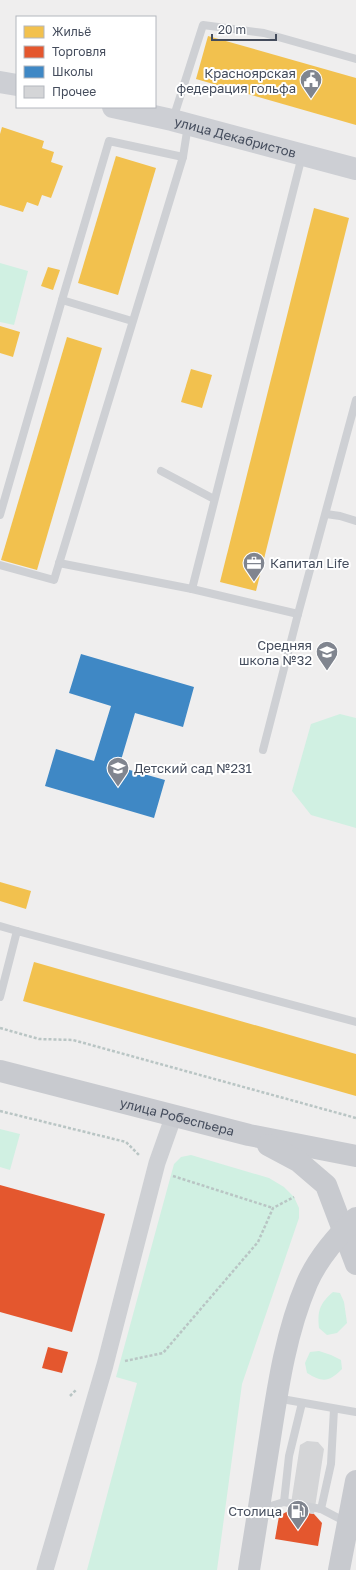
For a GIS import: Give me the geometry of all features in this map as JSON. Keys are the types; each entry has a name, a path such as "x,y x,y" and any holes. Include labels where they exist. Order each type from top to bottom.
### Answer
{"main road":[{"name":"улица Робеспьера","path":"0,1071 249,1135 356,1156"},
{"path":"249,1135 298,1162 326,1185 349,1224 356,1264"},
{"path":"250,1570 276,1398 291,1328 308,1282 322,1258 349,1224"},
{"path":"339,1570 356,1481"}],"street":[{"path":"0,82 16,86"},
{"name":"улица Декабристов","path":"117,108 180,122 356,169"},
{"path":"45,1570 105,1365 156,1163 174,1115"}],"lane":[{"path":"0,565 54,580 58,562 183,157 180,122 202,24 264,33 356,59"},
{"path":"0,515 109,141 183,157"},
{"path":"192,588 302,155"},
{"path":"62,300 132,321"},
{"path":"262,750 356,400"},
{"path":"161,471 214,499"},
{"path":"326,514 340,516 356,521"},
{"path":"58,562 192,588 298,614"},
{"path":"0,926 356,1022"},
{"path":"0,996 17,931"},
{"path":"276,1398 356,1412"},
{"path":"284,1502 289,1456 302,1403"},
{"path":"321,1509 331,1464 334,1409"},
{"path":"258,1510 284,1502 321,1509 348,1524"}],"path":[{"path":"0,1028 39,1039 73,1040 356,1118"},
{"path":"70,1396 105,1365 163,1353 258,1242 273,1208 294,1197"}],"green space":[{"path":"0,263 28,271 14,325 0,322"},
{"path":"340,714 356,718 356,828 311,815 292,791 311,724"},
{"path":"0,1129 20,1134 10,1170 0,1167"},
{"path":"191,1155 269,1178 284,1187 294,1197 299,1208 299,1218 242,1384 217,1570 87,1570 137,1383 116,1377 174,1164 181,1157"},
{"path":"333,1292 340,1293 344,1302 347,1323 337,1333 327,1335 319,1328 319,1312 322,1304"},
{"path":"319,1351 341,1360 342,1369 333,1377 326,1380 322,1380 307,1373 305,1363 310,1352"}],"building: Жильё":[{"path":"208,36 356,78 356,125 196,79"},
{"path":"2,127 44,141 42,148 54,152 51,162 63,166 51,198 42,195 38,206 27,202 23,212 0,205 0,134"},
{"path":"116,156 156,168 118,295 78,283"},
{"path":"314,208 349,218 256,591 220,582"},
{"path":"48,267 60,270 53,290 41,286"},
{"path":"0,326 20,332 13,357 0,353"},
{"path":"67,337 102,348 37,570 1,560"},
{"path":"191,369 212,375 202,408 181,402"},
{"path":"0,882 31,891 26,909 0,901"},
{"path":"34,962 356,1054 356,1096 23,1001"}],"building: Торговля":[{"path":"0,1185 105,1214 72,1332 0,1312"},
{"path":"48,1347 68,1352 62,1373 42,1368"},
{"name":"Столица","path":"290,1510 314,1514 322,1523 318,1546 275,1539 279,1516"}],"building: Школы":[{"path":"81,654 194,687 183,727 135,713 119,767 165,780 154,818 45,786 56,749 94,761 111,706 69,693"}],"building: Прочее":[{"path":"307,1441 318,1442 324,1449 314,1514 290,1510 300,1445"}],"place":[{"name":"Красноярская федерация гольфа","path":"311,100"},
{"name":"Капитал Life","path":"254,582"},
{"name":"Средняя школа №32","path":"327,672"},
{"name":"Детский сад №231","path":"118,788"},
{"name":"Столица","path":"298,1530"}]}
